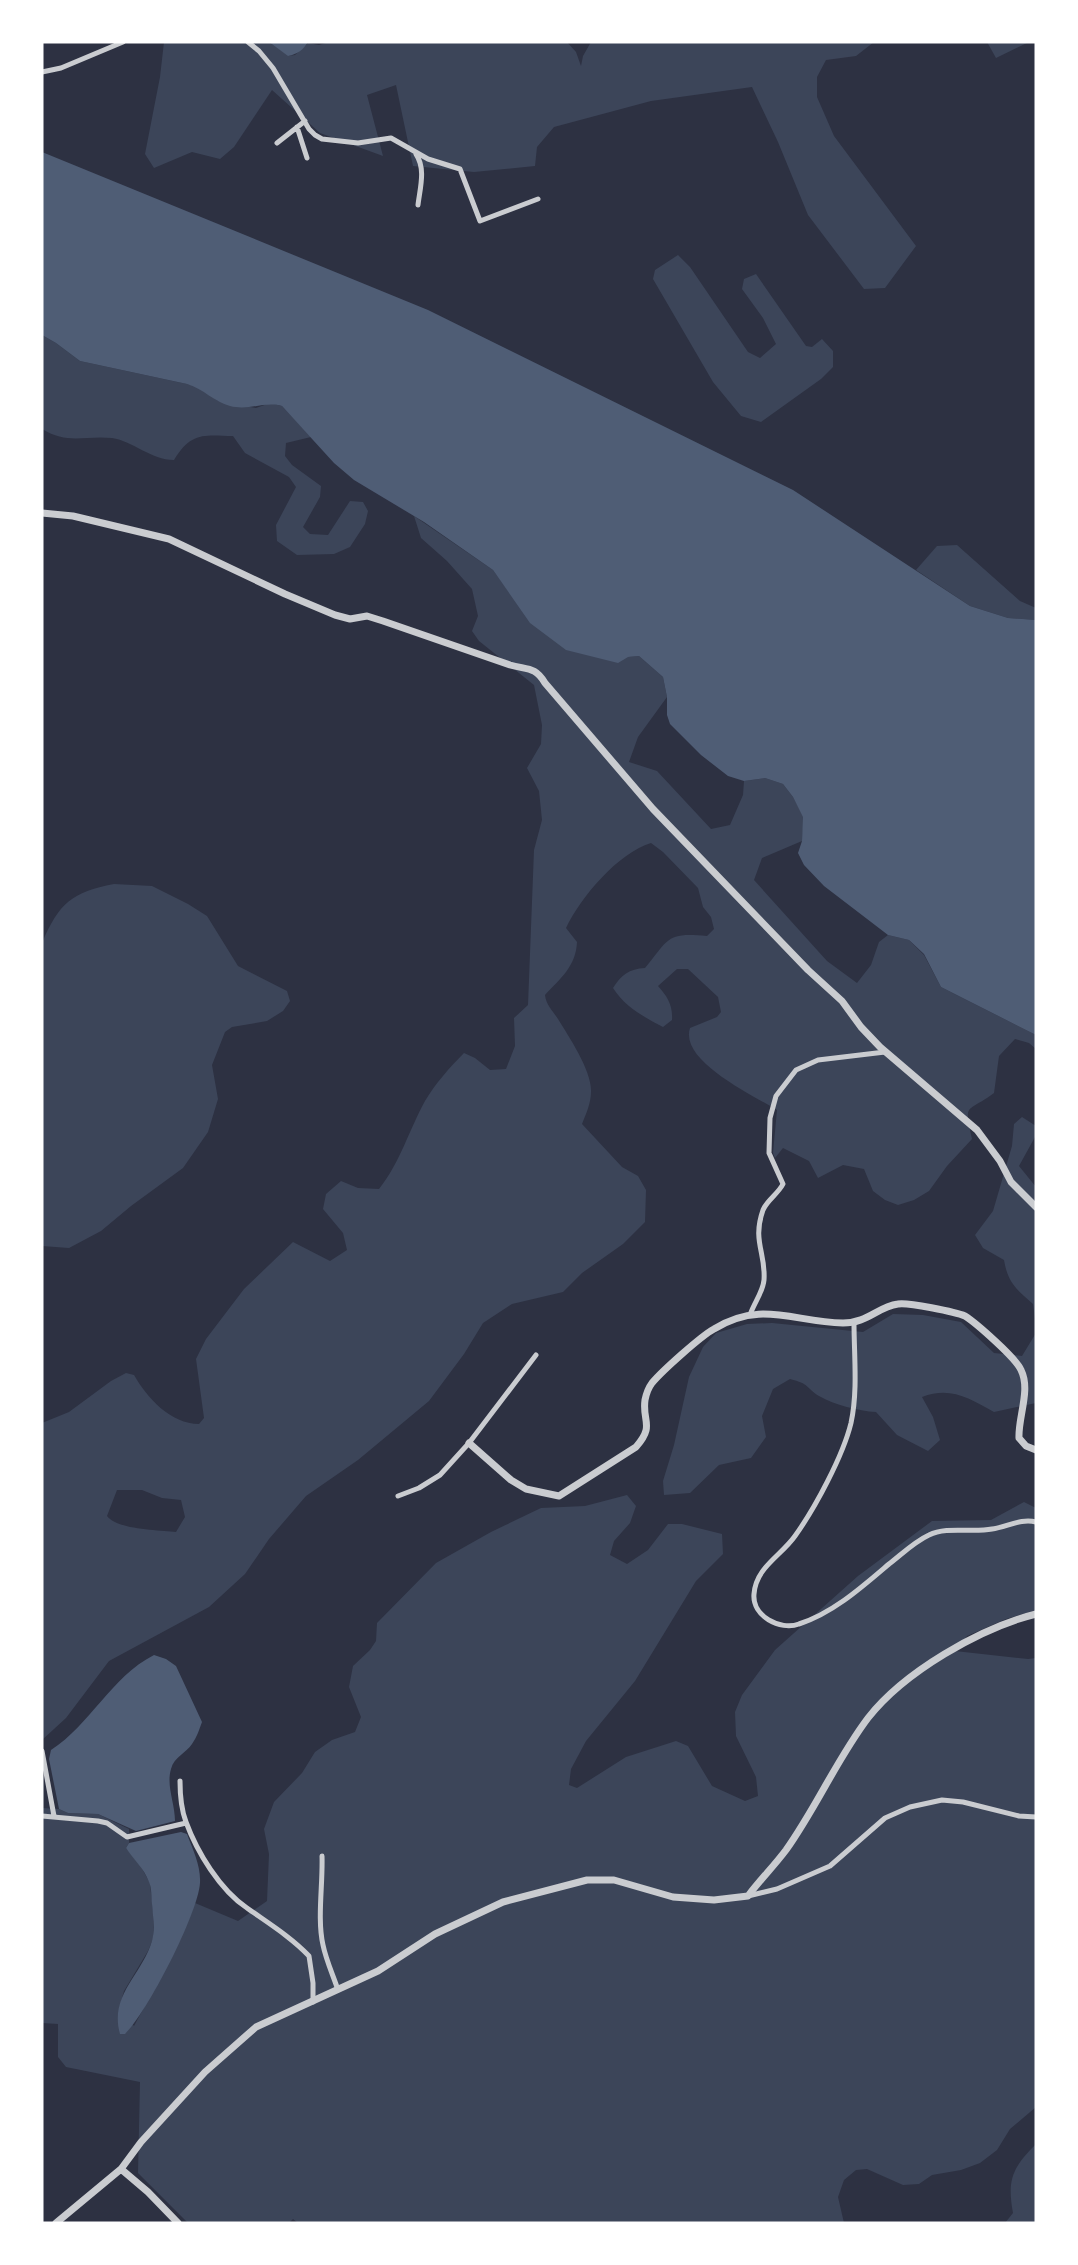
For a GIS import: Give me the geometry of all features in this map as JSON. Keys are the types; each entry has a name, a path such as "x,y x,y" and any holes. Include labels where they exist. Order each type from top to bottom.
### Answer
{"street":[{"path":"42,72 61,68 123,42"},
{"path":"248,42 273,68 309,129 322,139 358,143 391,138 416,153 460,169 480,221 538,199"},
{"path":"277,143 305,121"},
{"path":"297,127 307,158"},
{"path":"416,153 421,160 422,170 418,205"},
{"path":"42,513 73,516 169,539 335,615 350,619 367,616 539,673 653,809 808,970 842,1001 885,1052 977,1130 1000,1161 1011,1182 1036,1207"},
{"path":"750,1315 754,1302 763,1289 764,1279 757,1240 760,1220 764,1207 783,1184 769,1153 771,1118 776,1096 796,1070 818,1060 885,1052"},
{"path":"469,1443 511,1480 526,1489 559,1496 636,1447 644,1438 648,1427 645,1401 651,1384 713,1329 761,1312 838,1323 854,1323 898,1304 955,1312 965,1317 992,1340 1021,1370 1024,1387 1019,1438 1026,1446 1036,1450"},
{"path":"854,1323 853,1407 842,1451 794,1538 762,1570 753,1598 759,1612 783,1626 797,1625 858,1591 913,1544 931,1533 991,1529 1015,1522 1036,1522"},
{"path":"398,1497 440,1475 469,1443 536,1355"},
{"path":"748,1896 786,1849 868,1718 894,1692 951,1648 1013,1620 1035,1614"},
{"path":"42,1751 54,1816"},
{"path":"180,1781 181,1803 186,1823 213,1874 231,1894 309,1956 313,2002"},
{"path":"56,2223 121,2169 141,2142 205,2072 256,2027 378,1971 435,1934 503,1902 587,1880 614,1880 673,1897 714,1900 748,1896 777,1889 830,1866 885,1818 910,1807 942,1800 963,1802 1019,1816 1036,1817"},
{"path":"42,1816 98,1821 106,1823 127,1837 186,1823"},
{"path":"322,1856 322,1944 338,1990"},
{"path":"121,2169 148,2192 178,2223"}],"shaded area":[{"path":"164,42 269,42 289,56 295,55 308,43 319,45 329,42 567,42 576,52 581,66 583,56 591,42 874,42 856,56 826,60 817,77 817,97 834,136 916,246 885,288 864,289 808,215 752,87 651,101 554,127 537,147 535,166 474,172 413,166 396,85 367,95 383,156 320,133 272,90 234,147 220,159 192,152 154,168 145,154 160,77"},
{"path":"269,42 308,42 300,51 288,56"},
{"path":"987,42 1029,42 996,58"},
{"path":"42,152 428,310 793,490 970,606 1008,618 1036,620 1036,1035 941,987 924,954 909,940 888,935 824,886 804,865 798,853 802,841 803,817 793,797 783,784 765,778 744,781 728,776 701,755 670,724 663,677 639,656 628,657 618,663 566,650 530,623 493,570 424,522 354,480 334,463 282,406 230,406 187,384 80,361 42,335"},
{"path":"678,255 690,267 748,352 760,358 776,344 763,318 742,289 744,279 756,274 806,346 812,347 822,339 833,351 833,367 821,379 761,422 741,416 713,382 653,279 655,270"},
{"path":"42,335 80,361 200,387 218,401 256,408 270,403 282,406 311,437 286,443 285,456 292,465 321,486 320,497 303,527 310,534 328,535 350,501 363,502 368,511 365,524 350,547 334,554 297,555 277,541 276,525 296,487 289,477 245,453 233,436 199,437 186,444 174,460 158,457 112,438 60,437 42,429"},
{"path":"414,516 493,570 512,596 628,657 639,656 663,677 667,697 638,737 629,762 657,771 711,829 730,825 743,795 744,781 765,778 783,784 804,817 802,841 762,858 754,880 827,961 857,983 871,965 879,942 888,935 909,940 924,955 941,987 1036,1035 1036,1049 1029,1043 1015,1039 999,1056 994,1093 968,1113 972,1139 947,1166 929,1191 914,1200 898,1205 885,1200 873,1191 864,1169 843,1165 818,1178 809,1161 783,1148 775,1158 773,1153 777,1110 737,1087 707,1065 696,1053 690,1040 690,1028 717,1017 721,1012 718,997 688,969 677,969 658,986 667,997 672,1010 672,1020 663,1027 629,1006 613,988 626,973 645,968 664,944 670,940 683,935 707,936 714,929 711,917 703,907 698,888 663,852 651,843 626,856 591,890 566,928 577,942 574,958 567,971 545,995 548,1005 574,1044 588,1074 591,1096 582,1124 622,1167 638,1176 646,1190 645,1222 623,1244 582,1273 563,1292 512,1304 483,1323 464,1354 429,1401 358,1460 306,1496 269,1539 245,1574 209,1607 109,1661 66,1718 42,1740 42,1423 69,1412 111,1381 126,1373 134,1375 153,1401 170,1415 179,1420 199,1424 204,1418 196,1359 206,1339 244,1289 293,1242 330,1261 347,1250 343,1233 323,1209 326,1194 341,1181 358,1188 379,1189 393,1168 429,1095 464,1053 475,1058 490,1070 506,1069 515,1046 514,1018 528,1005 534,850 542,820 539,791 527,768 541,744 542,725 534,685 479,641 472,631 478,616 472,589 447,561 421,538","holes":["117,1490 142,1490 162,1498 181,1500 185,1517 176,1532 129,1527 112,1521 107,1516"]},
{"path":"957,545 1020,601 1036,608 1036,620 1008,618 970,606 916,570 937,546"},
{"path":"114,884 152,886 207,916 238,966 287,991 290,1001 283,1011 267,1021 232,1027 225,1032 212,1065 218,1099 208,1132 183,1168 101,1231 69,1248 42,1246 42,943 55,918 69,901 87,891"},
{"path":"1022,1117 1036,1126 1035,1137 1019,1166 1036,1187 1036,1326 1033,1304 1014,1285 1004,1260 983,1248 975,1235 993,1211 1012,1146 1014,1124"},
{"path":"893,1314 923,1315 961,1322 994,1353 1022,1356 1036,1333 1036,1403 994,1412 968,1398 950,1393 922,1397 933,1417 940,1440 928,1451 897,1435 876,1412 854,1409 832,1402 819,1396 804,1384 790,1379 773,1389 762,1416 766,1437 751,1458 719,1465 690,1493 664,1495 663,1481 674,1445 689,1377 703,1347 716,1333 747,1324 772,1323 863,1332"},
{"path":"627,1495 636,1506 630,1523 614,1541 610,1555 627,1564 648,1550 668,1524 682,1524 722,1534 723,1554 696,1581 635,1681 586,1741 571,1769 569,1785 577,1788 626,1757 676,1741 688,1746 712,1786 745,1801 758,1796 756,1777 736,1736 735,1712 742,1695 775,1650 858,1576 932,1521 991,1520 1024,1502 1036,1508 1036,1610 1006,1619 967,1636 955,1651 1036,1658 1036,2107 1010,2129 997,2150 980,2163 961,2170 932,2175 919,2184 903,2185 867,2169 856,2170 844,2180 838,2197 844,2223 298,2223 293,2219 289,2223 188,2223 138,2173 140,2082 66,2067 58,2057 58,2024 42,2023 42,1808 59,1809 68,1813 98,1814 129,1829 129,1843 126,1848 140,1865 150,1883 153,1912 153,1939 124,1991 119,2009 134,2026 175,1950 195,1903 238,1921 267,1901 269,1854 264,1829 274,1802 302,1773 315,1752 332,1740 355,1732 361,1717 349,1687 353,1666 376,1641 377,1623 436,1563 491,1532 541,1508 585,1506"},
{"path":"154,1655 176,1666 202,1722 194,1741 175,1761 171,1769 170,1782 175,1821 136,1831 98,1814 68,1813 59,1809 49,1759 51,1750 78,1728 125,1676"},
{"path":"181,1832 187,1834 198,1864 200,1883 197,1898 191,1917 158,1985 134,2023 125,2034 120,2034 119,2008 128,1986 147,1953 154,1928 150,1884 126,1848 129,1843"},
{"path":"1036,2144 1036,2223 1005,2223 1013,2213 1011,2183 1013,2175 1021,2160"}]}
